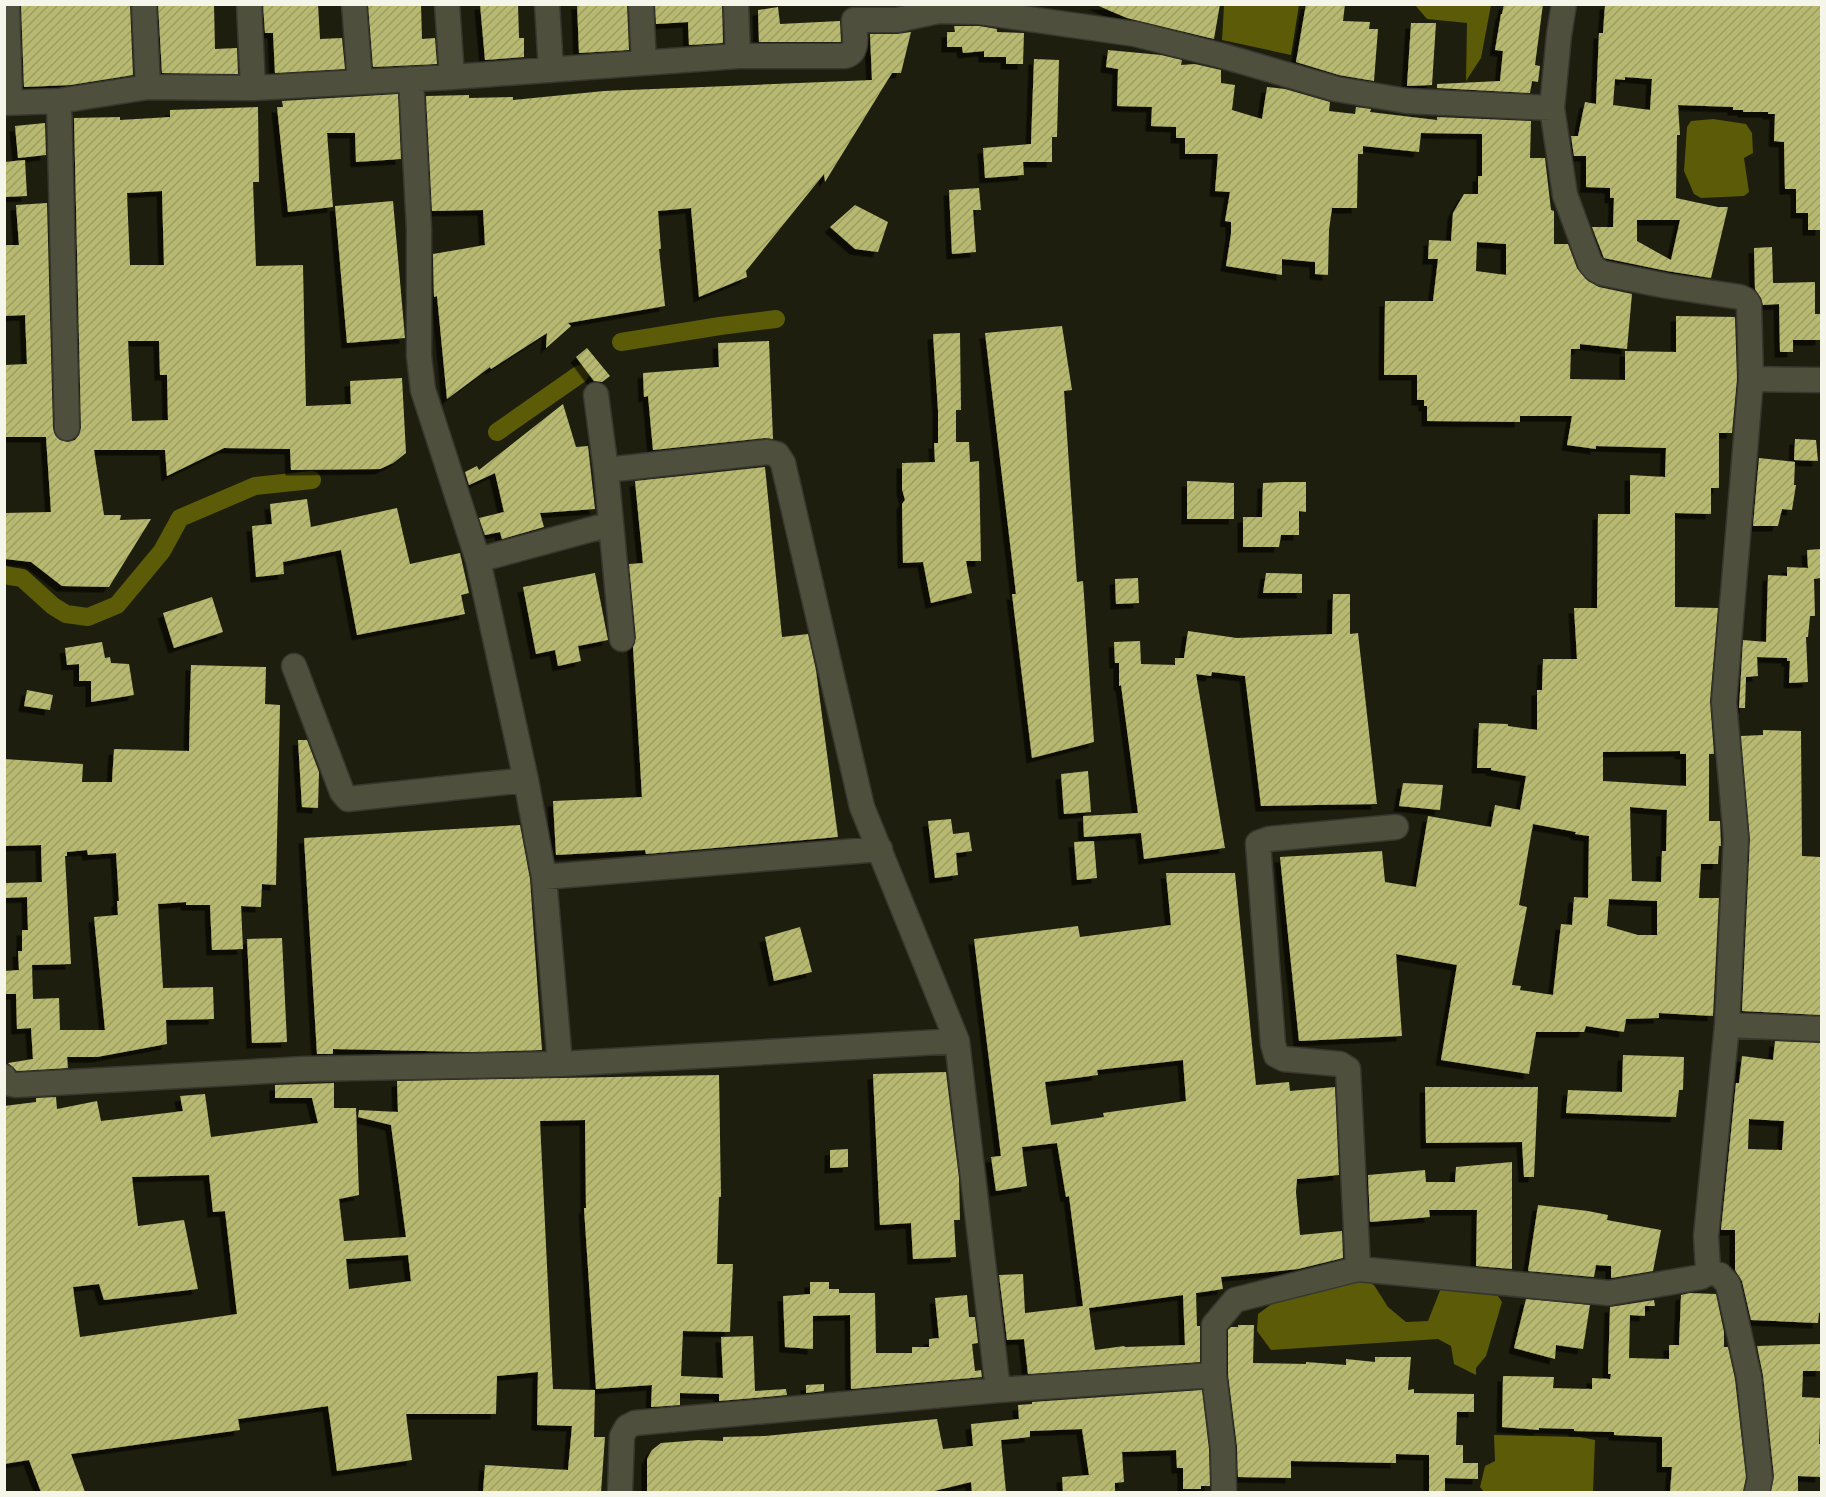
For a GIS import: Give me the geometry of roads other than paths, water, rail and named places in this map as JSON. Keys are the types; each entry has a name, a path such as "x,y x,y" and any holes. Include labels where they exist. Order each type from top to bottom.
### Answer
{"street":[{"path":"6,4 7,102 59,101 148,87 254,88 452,77 738,56 845,56 855,50 854,12 897,20 942,9 980,12 1135,34 1223,56 1336,89 1407,101 1552,108"},
{"path":"144,4 148,87"},
{"path":"249,4 254,88"},
{"path":"354,4 360,82"},
{"path":"447,4 452,77"},
{"path":"547,4 551,70"},
{"path":"641,4 644,63"},
{"path":"736,4 738,56"},
{"path":"1564,4 1552,108 1565,195 1590,262 1602,273 1740,297 1749,305 1751,379 1724,702 1736,838 1727,1025 1706,1236 1708,1271"},
{"path":"411,79 418,230 418,356 423,390 478,560 526,780 544,877 560,1064"},
{"path":"59,101 67,428"},
{"path":"1751,379 1821,380"},
{"path":"596,395 606,470 622,639"},
{"path":"606,470 766,452 777,454 783,464 862,807 957,1041 998,1390"},
{"path":"478,560 611,524"},
{"path":"294,666 342,792 348,799 526,780"},
{"path":"1358,1269 1348,1069 1340,1064 1284,1059 1276,1055 1273,1044 1258,843 1269,839 1396,827"},
{"path":"544,877 880,849"},
{"path":"1727,1025 1821,1029"},
{"path":"4,1077 7,1083 16,1085 304,1069 560,1064 957,1041"},
{"path":"1224,1492 1223,1448 1214,1375 1214,1325 1235,1300 1358,1269 1609,1293 1701,1277 1708,1271"},
{"path":"1708,1271 1720,1275 1728,1284 1749,1377 1760,1478 1757,1492"},
{"path":"620,1492 622,1436 627,1427 635,1423 998,1390 1214,1375"}],"waterway":[{"path":"621,342 776,319"},
{"path":"497,432 580,374"},
{"path":"4,575 22,578 53,606 66,614 88,617 117,605 162,551 180,518 255,486 312,480"}]}
